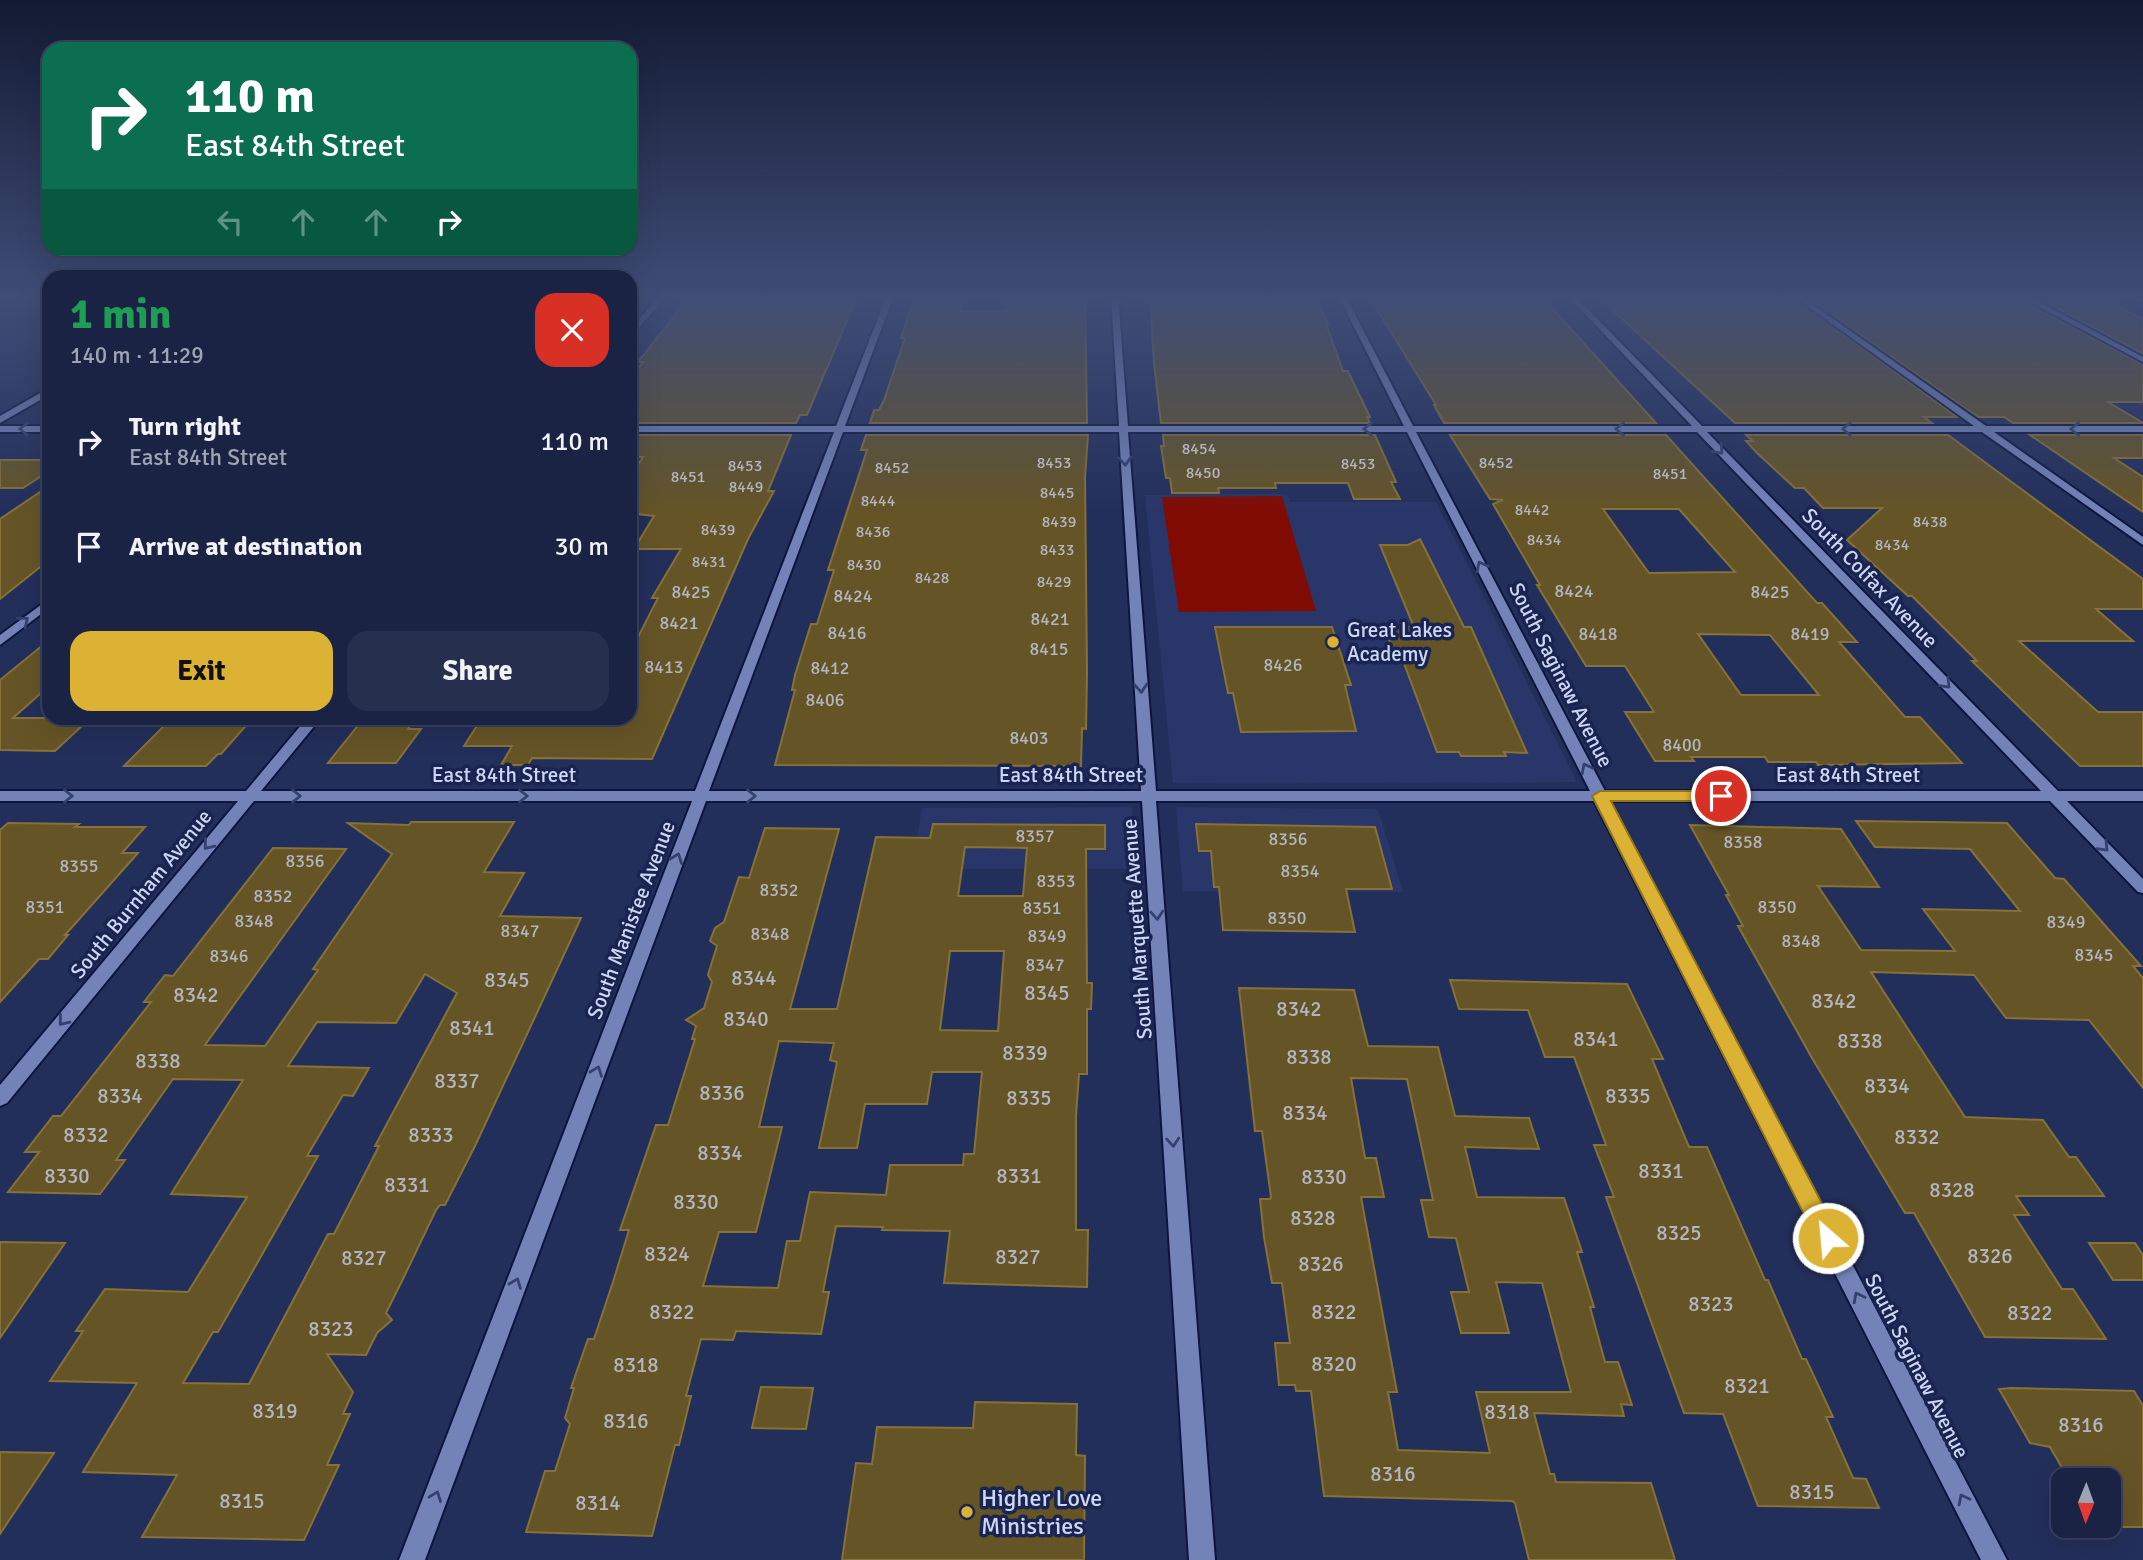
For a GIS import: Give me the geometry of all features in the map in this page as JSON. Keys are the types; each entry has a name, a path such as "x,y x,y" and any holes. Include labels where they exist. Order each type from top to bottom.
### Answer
{"street":[{"name":"South Manistee Avenue","path":"412,1560 863,368"},
{"name":"South Marquette Avenue","path":"1119,368 1202,1560"},
{"name":"South Saginaw Avenue","path":"1379,368 1994,1560"},
{"name":"South Colfax Avenue","path":"1640,368 2143,888"},
{"path":"1897,368 2143,542"},
{"path":"0,420 42,395"},
{"path":"0,429 42,429"},
{"path":"637,429 2143,429"},
{"path":"0,641 42,608"},
{"name":"South Burnham Avenue","path":"0,1098 308,725"},
{"name":"East 84th Street","path":"0,796 2143,796"}],"shaded area":[{"name":"Great Lakes Academy","path":"1287,494 1290,502 1436,502 1577,782 1173,783 1145,495"},
{"path":"1282,496 1316,611 1179,612 1162,497"},
{"path":"1132,807 1134,869 912,869 922,808"},
{"path":"1176,807 1378,809 1403,892 1183,891"}],"building":[{"path":"639,368 827,368 807,415 800,415 796,423 637,423"},
{"path":"895,368 1086,368 1087,423 870,423 874,410 879,410"},
{"path":"1155,368 1342,368 1343,371 1348,371 1370,417 1367,417 1370,423 1161,423"},
{"path":"1413,368 1606,368 1656,423 1444,423"},
{"path":"1675,368 1890,368 1957,417 1924,417 1932,423 1735,423"},
{"path":"1907,368 2143,368 2143,402 2108,402 2143,423 2013,423 2004,417 1978,417"},
{"path":"637,435 791,435 768,491 774,491 748,539 652,759 532,758 528,765 501,765 512,746 464,746 478,725 637,725 637,639 658,598 652,598 681,549 637,549 637,544 654,516 637,514 637,466 643,457 637,457"},
{"path":"866,435 1088,435 1085,477 1086,729 1082,728 1081,766 775,765 795,690 792,690 795,675 811,624 817,624 834,570 828,570 867,450 861,450"},
{"path":"1163,435 1375,435 1396,482 1391,482 1400,499 1354,499 1348,483 1275,483 1276,488 1218,488 1219,493 1172,493 1170,478 1166,478 1161,446 1164,446"},
{"path":"1450,435 1666,435 1817,603 1822,603 1857,642 1839,642 1905,717 1920,717 1962,763 1818,765 1816,762 1768,762 1765,757 1691,757 1694,761 1655,761 1625,712 1654,712 1625,666 1586,666 1537,585 1540,585 1493,504 1503,500 1490,499","holes":["1603,509 1679,509 1735,572 1649,573","1698,634 1770,635 1819,695 1741,695"]},
{"path":"1746,435 1948,435 2143,579 2143,609 2096,609 2133,641 2019,641 2098,712 2143,712 2143,766 2080,766 1972,661 1977,661 1912,596 1908,596 1847,540 1882,508 1823,508 1804,488 1795,488 1757,453 1746,441 1753,441"},
{"path":"2030,435 2143,435 2143,458 2114,458 2143,477 2143,512"},
{"path":"0,460 42,460 42,476 23,488 0,488"},
{"path":"42,491 42,566 0,599 0,519"},
{"path":"1420,539 1464,627 1471,627 1527,753 1461,756 1459,752 1437,752 1402,658 1396,658 1384,627 1414,627 1380,545 1408,545"},
{"path":"1215,627 1332,627 1351,685 1345,685 1356,731 1241,732 1233,693 1228,693"},
{"path":"42,646 42,692 13,718 42,718 42,725 83,725 55,751 0,750 0,680"},
{"path":"165,725 246,725 221,754 206,766 124,766"},
{"path":"358,725 411,725 408,729 421,729 396,763 328,763"},
{"path":"1856,821 2007,823 2055,878 2064,879 2141,966 2133,966 2143,978 2143,1088 2089,1020 2006,1018 1974,975 1871,972 1965,1117 2043,1120 2069,1157 2076,1157 2104,1196 2016,1196 2029,1215 2014,1215 2062,1289 2073,1289 2106,1339 1985,1337 1914,1213 1905,1213 1812,1058 1738,926 1743,926 1726,895 1729,895 1690,825 1841,829 1879,887 1818,886 1861,950 1955,951 1923,909 2020,911 1970,849 1875,847"},
{"path":"411,822 514,822 484,872 524,873 500,916 581,918 475,1146 445,1205 440,1205 436,1210 386,1313 392,1320 377,1333 366,1355 327,1354 353,1392 343,1414 350,1414 327,1465 339,1465 304,1540 142,1537 177,1475 83,1472 137,1383 50,1381 83,1331 76,1331 105,1289 188,1292 247,1197 171,1194 243,1080 173,1079 116,1160 125,1160 100,1194 8,1192 39,1152 25,1152 53,1116 61,1116 151,1002 144,1002 165,975 173,976 273,848 346,849 205,1045 265,1046 318,970 313,969 392,854 348,823 409,825","holes":["425,974 457,993 375,1146 379,1146 334,1234 328,1234 249,1384 183,1383 213,1332 218,1332 318,1156 307,1156 343,1095 353,1096 369,1068 288,1066 317,1022 396,1023"]},
{"path":"8,823 145,827 122,853 138,853 65,935 68,935 48,959 39,959 0,1002 0,830"},
{"path":"933,824 1105,825 1105,849 1086,849 1087,983 1092,983 1091,1009 1087,1009 1087,1074 1079,1074 1076,1116 1076,1230 1088,1230 1087,1287 944,1283 950,1231 836,1226 823,1292 829,1292 821,1334 736,1331 733,1340 701,1339 686,1396 691,1396 679,1445 675,1445 652,1536 526,1532 545,1471 555,1471 570,1424 565,1418 574,1388 571,1388 588,1339 594,1339 629,1230 620,1230 656,1125 668,1125 695,1039 692,1039 696,1026 686,1020 704,1008 712,982 708,975 717,946 710,941 715,928 724,922 739,877 749,878 765,828 839,829 790,1009 837,1009 876,837 930,838","holes":["965,847 1027,848 1023,896 958,896","950,951 1004,951 998,1031 940,1030","779,1041 834,1043 830,1060 837,1062 819,1148 857,1148 865,1104 927,1104 932,1072 982,1072 974,1154 964,1154 963,1165 890,1165 886,1195 810,1192 800,1241 787,1241 778,1288 703,1286 719,1232 756,1232 782,1127 759,1127"]},
{"path":"1196,824 1375,827 1392,889 1346,889 1355,932 1223,930 1219,887 1214,887 1211,851 1199,851"},
{"path":"1450,980 1627,984 1663,1059 1652,1059 1689,1147 1707,1147 1765,1280 1768,1280 1802,1359 1806,1359 1833,1417 1826,1417 1853,1478 1866,1479 1879,1508 1758,1506 1723,1414 1684,1413 1606,1197 1614,1197 1594,1145 1606,1145 1574,1057 1545,1057 1528,1010 1459,1009"},
{"path":"1239,988 1354,990 1368,1046 1438,1047 1455,1116 1529,1118 1539,1149 1465,1147 1477,1197 1564,1198 1582,1252 1577,1252 1594,1307 1590,1307 1605,1362 1618,1362 1632,1405 1621,1404 1624,1416 1534,1413 1550,1474 1554,1474 1556,1482 1651,1483 1675,1560 1529,1560 1515,1503 1512,1501 1324,1496 1311,1391 1296,1391 1295,1385 1279,1385 1275,1343 1290,1343 1282,1283 1272,1283 1264,1237 1260,1199 1271,1197 1262,1131 1255,1131","holes":["1351,1078 1407,1079 1433,1200 1421,1200 1429,1237 1456,1238 1469,1292 1451,1292 1461,1333 1509,1333 1496,1282 1542,1283 1571,1392 1476,1392 1490,1453 1398,1450 1388,1392 1397,1392 1361,1197 1384,1197 1376,1158 1365,1158"]},
{"path":"0,1242 65,1243 0,1338"},
{"path":"2089,1243 2135,1243 2143,1255 2143,1280 2113,1280"},
{"path":"761,1387 813,1388 806,1429 752,1428"},
{"path":"1999,1389 2134,1391 2143,1406 2143,1527 2121,1527 2121,1468 2062,1468 2050,1447 2030,1443"},
{"name":"Higher Love Ministries","path":"975,1402 1077,1404 1076,1455 1085,1456 1084,1560 842,1560 856,1463 872,1464 877,1427 973,1428"},
{"path":"0,1452 54,1453 0,1534"}],"place":[{"name":"Great Lakes Academy","path":"1333,642"},
{"name":"Higher Love Ministries","path":"967,1512"}],"route":[{"path":"1721,796 1600,796 1828,1238"}]}
